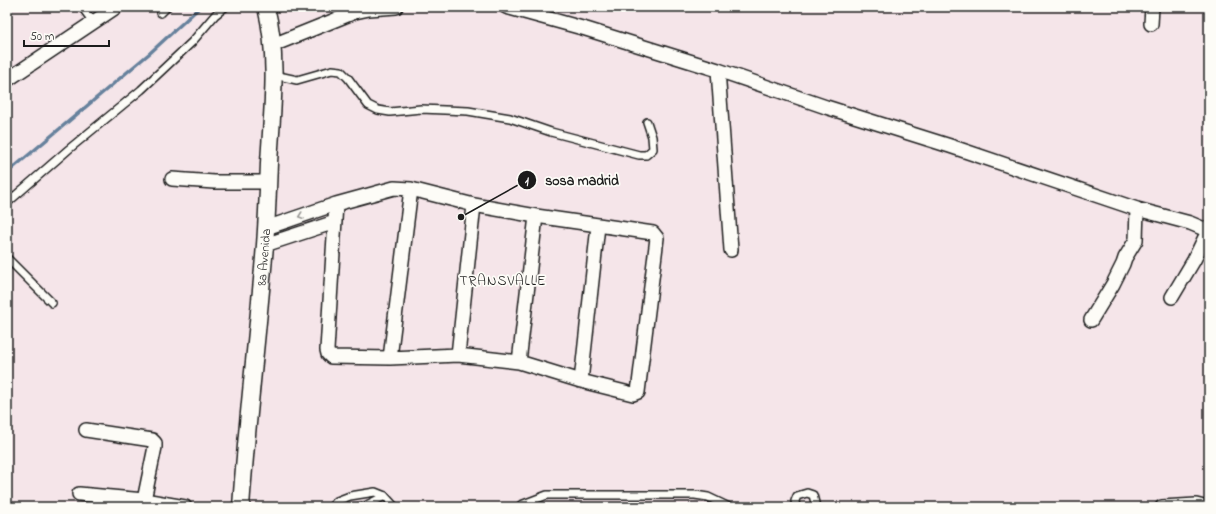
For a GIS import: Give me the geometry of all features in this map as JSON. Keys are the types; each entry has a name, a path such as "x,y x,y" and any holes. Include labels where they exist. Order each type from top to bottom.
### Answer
{"street":[{"path":"7,80 116,7"},
{"path":"273,46 355,12 382,7 396,7"},
{"path":"506,7 586,29 718,70 1137,209 1190,223 1209,231 1172,297"},
{"path":"1152,7 1152,24"},
{"name":"8a Avenida","path":"241,507 246,430 266,228 274,75 270,8"},
{"path":"718,70 731,250"},
{"path":"172,179 214,182 268,182"},
{"path":"266,228 336,204 394,188 411,189 474,205 536,216 654,233 657,238 638,392 633,394 581,381 519,362 458,355 390,358 331,357 328,354 336,204"},
{"path":"390,358 411,189"},
{"path":"458,355 474,205"},
{"path":"1090,320 1113,284 1125,258 1136,240 1137,209"},
{"path":"519,362 536,216"},
{"path":"265,245 334,222"},
{"path":"581,381 598,226"},
{"path":"86,430 152,440 155,443 144,500"},
{"path":"79,494 144,500 185,507"},
{"path":"1162,507 1196,505 1204,507"}],"lane":[{"path":"82,7 94,22"},
{"path":"7,203 69,149 141,90 192,42 215,14 225,7"},
{"path":"274,75 297,80 332,70 341,71 368,105 378,110 390,112 421,109 468,111 510,118 551,132 639,155 646,155 653,149 652,137 646,122"},
{"path":"7,258 52,303"},
{"path":"331,507 337,501 350,496 375,492 385,496 395,507"},
{"path":"796,507 795,501 797,496 807,493 813,495 816,507"},
{"path":"519,507 548,495 695,495 708,497 730,507"},
{"path":"359,507 367,505 385,496"}],"waterway":[{"path":"7,173 150,53 200,7"}],"place":[{"name":"sosa madrid","path":"461,217"}],"district":[{"name":"TRANSVALLE","path":"503,281"}]}
